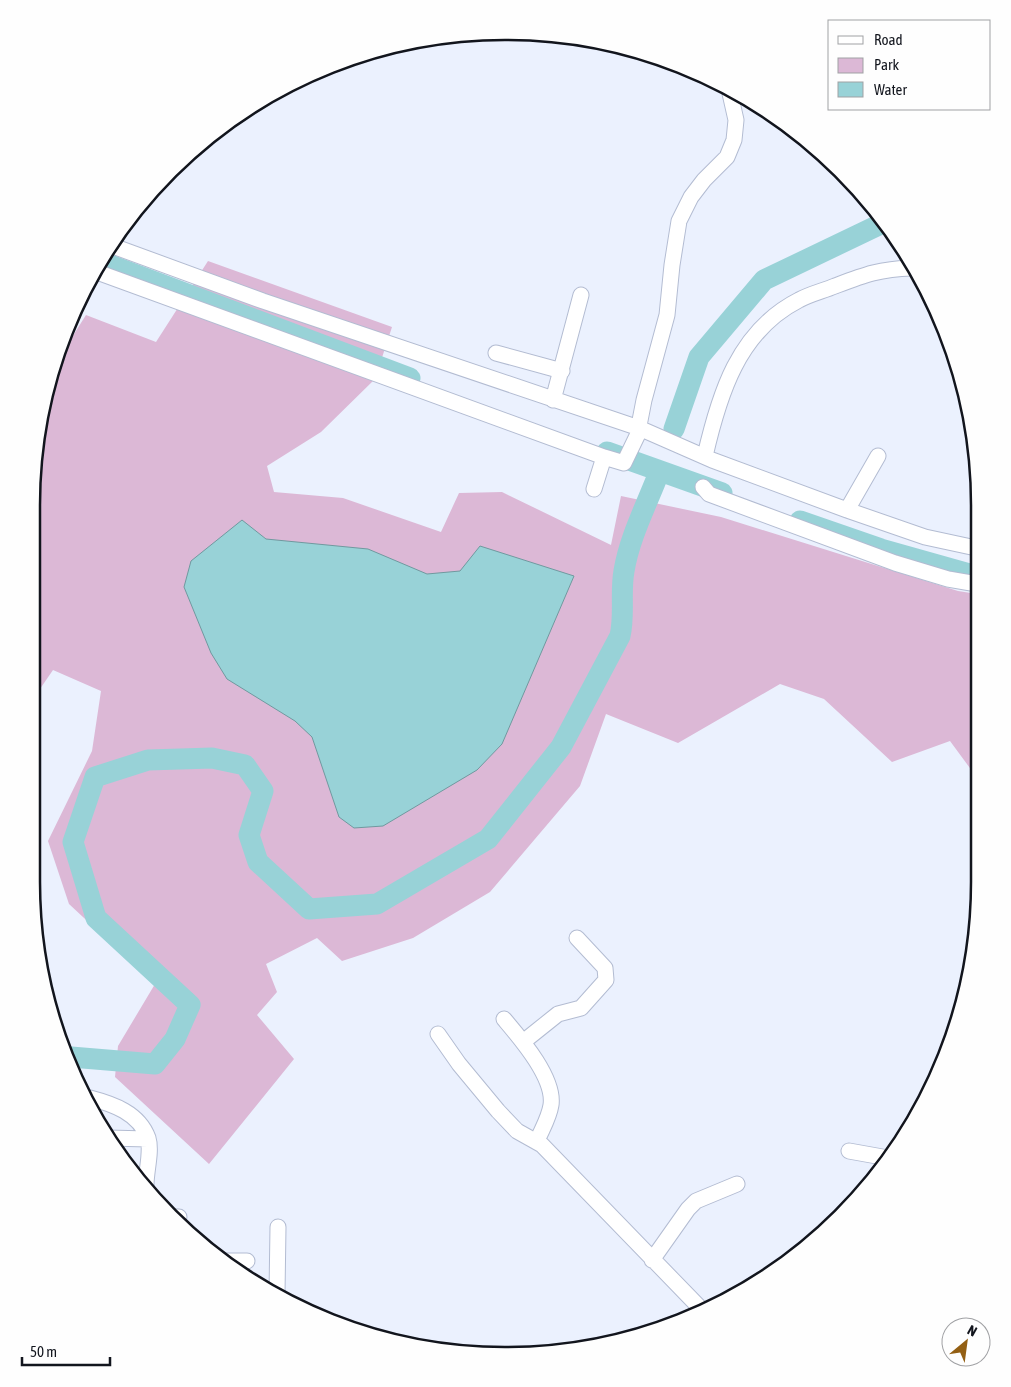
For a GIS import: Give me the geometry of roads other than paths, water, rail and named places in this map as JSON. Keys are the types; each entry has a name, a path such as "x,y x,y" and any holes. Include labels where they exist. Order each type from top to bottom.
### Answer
{"street":[{"path":"102,274 620,463 627,460 641,432 644,400 667,315 672,265 680,221 691,198 704,180 721,165 734,140 736,120 732,99"},
{"path":"118,248 263,301 553,400 847,510 926,537 971,547"},
{"path":"700,454 728,378 744,348 767,323 799,300 885,269 906,268"},
{"path":"553,400 581,295"},
{"path":"496,353 562,371"},
{"path":"847,510 878,456"},
{"path":"594,489 604,457"},
{"path":"703,487 708,494 895,563 948,579 971,583"},
{"path":"523,1042 558,1014 581,1008 606,980 605,968 577,938"},
{"path":"504,1019 523,1042 546,1079 551,1096 548,1117 537,1141"},
{"path":"438,1034 455,1059 517,1131 537,1141 698,1306"},
{"path":"95,1100 122,1109 136,1120 148,1139 145,1176"},
{"path":"117,1138 148,1139"},
{"path":"849,1151 881,1157"},
{"path":"652,1260 688,1209 696,1201 737,1184"},
{"path":"277,1287 278,1227"},
{"path":"236,1261 247,1261"}],"water":[{"path":"242,520 266,539 368,549 427,574 460,571 480,546 574,576 502,744 477,770 383,826 354,828 339,817 312,737 295,721 227,679 211,653 184,587 191,561"}],"waterway":[{"path":"674,429 699,357 764,280 878,226"},
{"path":"107,264 410,378"},
{"path":"607,452 722,493"},
{"path":"74,1057 155,1064 175,1039 190,1005 96,918 73,842 95,777 148,760 212,758 245,765 263,791 249,835 258,862 309,909 377,904 488,839 561,747 620,636 626,559 637,525 656,480"},
{"path":"800,521 881,549 971,574"}]}
